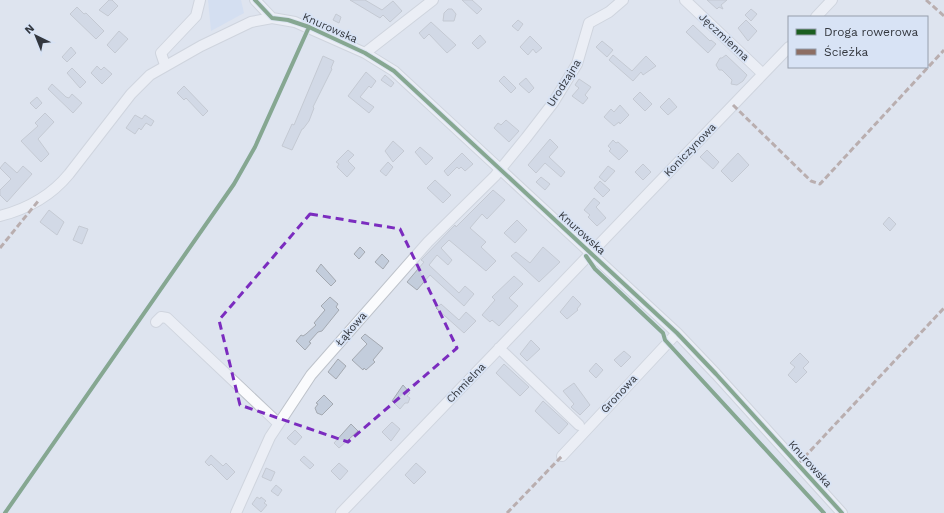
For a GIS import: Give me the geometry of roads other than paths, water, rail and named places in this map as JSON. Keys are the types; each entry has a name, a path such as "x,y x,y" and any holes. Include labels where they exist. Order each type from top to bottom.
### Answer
{"street":[{"path":"165,65 161,53 194,17 199,9 200,0"},
{"path":"254,0 272,18"},
{"path":"366,53 433,0"},
{"name":"Urodzajna","path":"500,170 553,102 573,72 581,55 589,23 609,12 623,0"},
{"name":"Jęczmienna","path":"685,0 763,74"},
{"path":"817,16 832,0"},
{"name":"Knurowska","path":"0,216 34,203 58,186 136,88 150,75 165,65 251,22 272,18 295,22 366,53 394,71 676,333 716,374 842,513"},
{"name":"Koniczynowa","path":"590,252 788,47"},
{"name":"Łąkowa","path":"236,513 256,463 278,423 311,375 428,242 500,170"},
{"name":"Chmielna","path":"341,513 590,252"},
{"path":"156,322 161,317 167,318 278,423"},
{"name":"Gronowa","path":"562,456 676,333"},
{"path":"499,348 579,425"}]}
